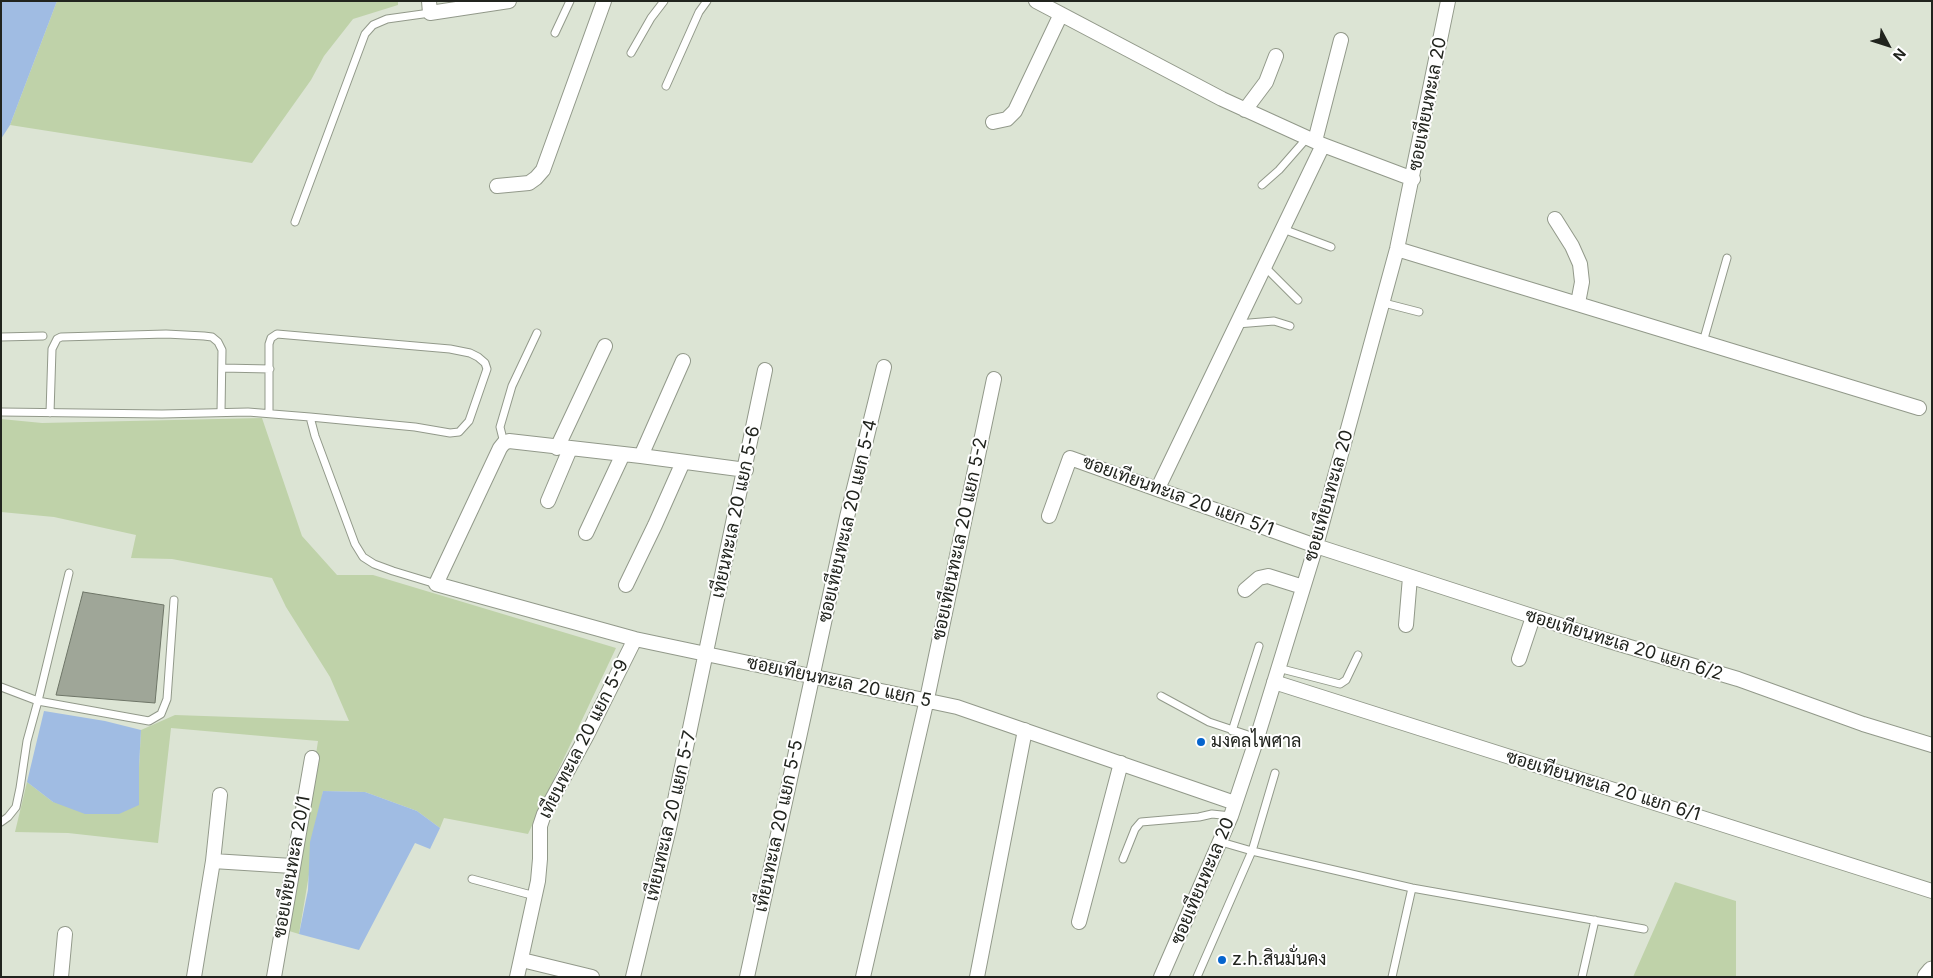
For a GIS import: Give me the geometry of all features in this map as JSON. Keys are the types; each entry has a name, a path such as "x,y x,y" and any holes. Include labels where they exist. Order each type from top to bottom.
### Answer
{"main road":[{"path":"1927,977 1932,971"}],"street":[{"path":"430,7 509,1"},
{"path":"497,186 529,183 543,170 604,1"},
{"path":"1036,1 1054,8 1245,110 1315,141 1413,179"},
{"name":"ซอยเทียนทะเล 20","path":"1162,977 1221,842 1233,809 1257,738 1316,546 1397,249 1413,179 1448,1"},
{"path":"993,122 1007,119 1015,111 1054,8"},
{"path":"1158,488 1282,229 1315,141 1341,40"},
{"path":"1245,110 1259,94 1266,82 1276,56"},
{"path":"1555,219 1572,246 1580,264 1582,282 1578,303"},
{"path":"1397,249 1919,408"},
{"path":"548,501 563,448 605,346"},
{"path":"641,456 683,361"},
{"name":"ซอยเทียนทะเล 20 แยก 5-4","path":"812,676 847,517 884,367"},
{"name":"เทียนทะเล 20 แยก 5-6","path":"707,654 766,370"},
{"name":"ซอยเทียนทะเล 20 แยก 5-2","path":"863,977 927,700 994,379"},
{"path":"436,584 504,443 509,441 746,470"},
{"path":"586,534 623,454"},
{"name":"ซอยเทียนทะเล 20 แยก 5/1","path":"1049,516 1070,458 1316,546"},
{"path":"626,584 655,526 683,462"},
{"name":"ซอยเทียนทะเล 20 แยก 6/2","path":"1316,546 1534,617 1738,679 1863,724 1932,745"},
{"path":"1245,590 1258,578 1268,576 1303,587"},
{"path":"1406,625 1410,577"},
{"name":"ซอยเทียนทะเล 20 แยก 5","path":"436,584 635,639 965,709 1121,763 1233,809"},
{"path":"1518,659 1534,617"},
{"name":"เทียนทะเล 20 แยก 5-9","path":"517,977 534,896 540,859 540,826 544,814 587,735 635,639"},
{"name":"เทียนทะเล 20 แยก 5-7","path":"632,977 670,824 707,654"},
{"name":"เทียนทะเล 20 แยก 5-5","path":"747,977 812,676"},
{"name":"ซอยเทียนทะเล 20 แยก 6/1","path":"1274,682 1932,891"},
{"path":"977,977 1025,730"},
{"name":"ซอยเทียนทะล 20/1","path":"274,977 312,758"},
{"path":"1079,922 1121,763"},
{"path":"194,977 213,861 220,795"},
{"path":"213,861 292,866"},
{"path":"62,977 65,934"},
{"path":"522,960 592,977"}],"lane":[{"path":"555,33 570,1"},
{"path":"630,53 651,18 664,1"},
{"path":"666,86 699,12 707,1"},
{"path":"295,222 365,34 373,25 387,19 430,7"},
{"path":"1262,185 1294,154 1315,141"},
{"path":"1282,229 1331,247"},
{"path":"1703,342 1727,258"},
{"path":"1264,266 1298,300"},
{"path":"1384,302 1419,312"},
{"path":"1237,324 1274,321 1290,326"},
{"path":"504,443 500,427 512,386 536,333"},
{"path":"50,413 52,349 61,337 166,334 212,337 218,342 222,350 220,412"},
{"path":"1,412 269,413 459,432 469,421 487,369 485,363 478,357 470,353 450,349 277,334 271,338 269,344 269,413"},
{"path":"1,338 43,336"},
{"path":"222,368 270,369"},
{"path":"310,417 315,436 352,536 363,558 393,571 436,584"},
{"path":"1,822 16,807 27,741 69,574"},
{"path":"1,687 38,701 149,721 161,714 167,699 174,600"},
{"path":"1232,731 1259,646"},
{"path":"1278,668 1340,684 1346,680 1358,655"},
{"path":"1160,696 1190,713 1232,731 1257,738"},
{"path":"1197,977 1252,851 1275,773"},
{"path":"1123,859 1135,828 1141,822 1200,817 1233,809"},
{"path":"1221,842 1412,888 1644,929"},
{"path":"472,879 534,896"},
{"path":"1392,977 1412,888"},
{"path":"1582,977 1595,920"}],"green space":[{"path":"57,1 398,1 398,5 353,19 324,56 311,80 252,163 10,125"},
{"path":"262,418 302,536 337,575 373,575 616,648 528,834 444,818 440,828 417,811 365,792 323,791 299,934 289,931 318,741 171,728 158,843 68,833 15,832 27,782 53,802 139,805 141,730 175,715 349,721 330,677 286,607 272,578 172,559 131,558 136,535 54,517 1,512 1,419 42,423"},
{"path":"1675,882 1736,901 1736,977 1633,977"}],"water":[{"path":"1,1 57,1 10,125 1,139"},
{"path":"44,711 105,721 141,730 139,805 119,814 85,814 53,802 27,782"},
{"path":"323,791 365,792 417,811 440,828 430,849 415,843 359,950 299,934 308,890 310,842"}],"building":[{"path":"83,592 164,605 155,703 56,695"}],"place":[{"name":"มงคลไพศาล","path":"1201,742"},
{"name":"z.h.สินมั่นคง","path":"1222,960"}]}
